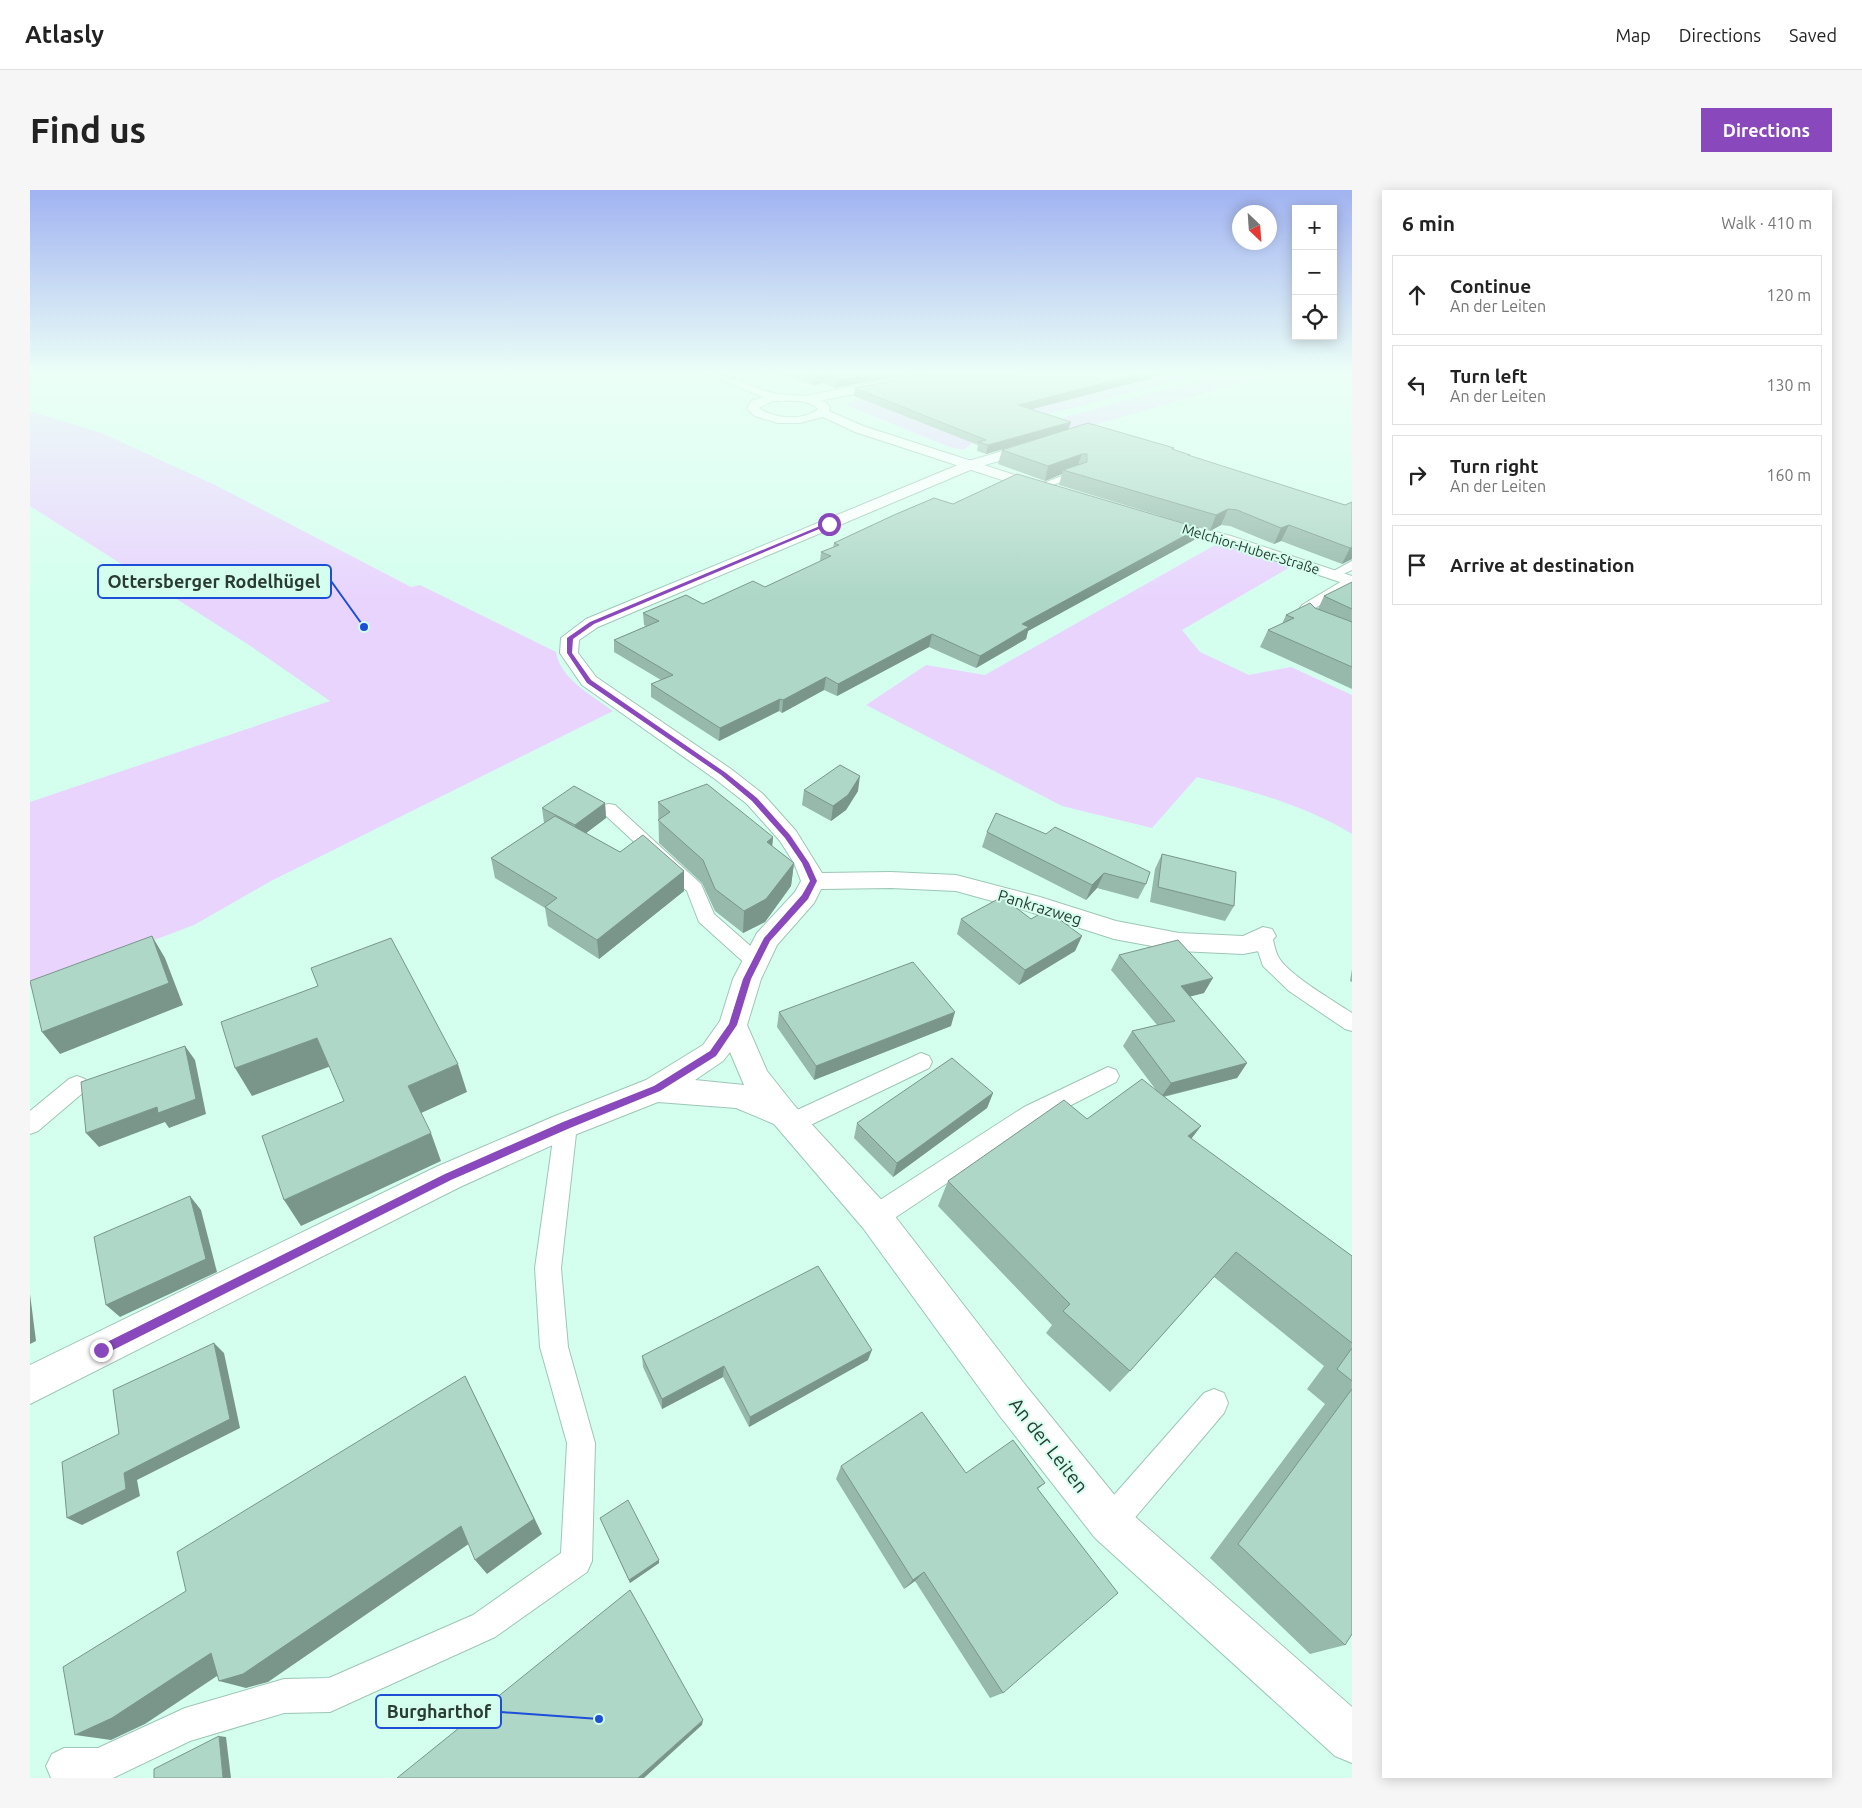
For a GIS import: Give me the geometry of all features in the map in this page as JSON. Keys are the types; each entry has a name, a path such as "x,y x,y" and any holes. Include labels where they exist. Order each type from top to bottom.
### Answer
{"street":[{"path":"924,448 970,465 1066,495"},
{"path":"813,881 806,863 788,836 755,799 723,774 589,682 569,653 570,638 592,623 958,472 970,465 1026,448"},
{"name":"Melchior-Huber-Straße","path":"1150,519 1225,539 1346,583"},
{"name":"Pankrazweg","path":"813,881 891,880 956,883 1031,903 1114,930 1179,942 1243,945 1255,943 1263,936"},
{"name":"An der Leiten","path":"30,1385 448,1177 566,1125 657,1088 713,1053 733,1025 747,979 766,940 805,897 813,881"},
{"name":"An der Leiten","path":"733,1025 755,1078 788,1119 875,1217 1008,1394 1110,1523 1352,1739"},
{"name":"An der Leiten","path":"657,1088 738,1096 788,1119"}],"lane":[{"path":"1038,487 1078,472"},
{"path":"1329,628 1312,620 1303,612 1306,608 1346,583 1352,565"},
{"path":"609,809 695,888 706,917 756,962"},
{"path":"1263,936 1270,961 1296,986 1352,1023"},
{"path":"788,1119 921,1062"},
{"path":"875,1217 1032,1114 1108,1076"},
{"path":"30,1124 77,1085"},
{"path":"64,1766 100,1766 185,1724 284,1696 330,1695 484,1626 576,1561 581,1443 554,1347 548,1268 566,1125"},
{"path":"1110,1523 1214,1403"}],"shaded area":[{"path":"30,448 135,448 215,485 411,587 420,585 556,652 559,662 571,679 613,711 271,881 194,925 30,987 30,802 330,701 249,645 30,506"},
{"path":"1215,545 1223,545 1292,566 1182,630 1200,652 1249,675 1291,667 1352,695 1352,834 1315,815 1277,800 1197,777 1152,828 1062,806 866,705 926,665 985,675"}],"building":[{"path":"1008,448 1174,448 1172,449 1190,455 1188,455 1345,505 1352,502 1352,547 1350,548 1289,525 1281,528 1237,510 1228,509 1216,515 1063,470 1087,462 1087,454 1048,466 1002,450"},
{"path":"1017,474 1199,528 1022,624 1029,627 980,656 932,634 838,684 826,677 783,700 780,699 720,728 651,684 673,675 614,640 659,621 643,613 686,595 703,604 753,581 765,587 831,556 821,552 839,545 834,543 894,515 934,498 953,504"},
{"path":"1352,582 1352,609 1324,596"},
{"path":"1310,603 1315,608 1352,622 1352,667 1268,630 1294,618 1286,615"},
{"path":"840,765 860,776 848,795 833,806 804,790"},
{"path":"707,784 773,837 767,842 794,863 766,899 744,911 715,889 703,860 658,820 670,812 658,802"},
{"path":"574,786 605,803 575,825 542,808"},
{"path":"996,813 1046,834 1055,827 1150,872 1146,884 1104,873 1092,885 987,832"},
{"path":"555,816 620,852 643,835 684,871 597,940 545,907 557,898 491,858"},
{"path":"1162,854 1236,872 1234,906 1158,887"},
{"path":"1002,897 1031,919 1047,910 1082,936 1025,970 961,919"},
{"path":"152,936 169,983 42,1032 30,981"},
{"path":"391,938 458,1064 408,1086 431,1133 284,1200 262,1136 344,1101 317,1038 235,1068 221,1022 318,986 311,968"},
{"path":"1178,940 1213,978 1181,986 1247,1063 1171,1083 1132,1031 1175,1021 1119,955"},
{"path":"913,962 955,1012 816,1066 779,1012"},
{"path":"185,1046 196,1099 158,1113 157,1107 86,1133 81,1082"},
{"path":"952,1058 993,1093 897,1163 857,1123"},
{"path":"1142,1079 1201,1126 1188,1136 1352,1256 1352,1343 1236,1252 1130,1371 1063,1311 1070,1304 948,1181 1064,1100 1087,1119"},
{"path":"190,1196 206,1259 106,1305 94,1237"},
{"path":"818,1266 872,1350 750,1417 724,1366 662,1399 642,1356"},
{"path":"214,1343 230,1419 124,1473 126,1489 67,1518 62,1462 119,1434 113,1390"},
{"path":"1352,1348 1352,1381 1337,1369"},
{"path":"465,1376 534,1519 475,1560 461,1526 243,1674 219,1681 211,1653 112,1718 75,1735 63,1667 186,1591 177,1552"},
{"path":"1352,1389 1352,1634 1345,1645 1238,1544"},
{"path":"922,1412 966,1473 1013,1440 1045,1483 1037,1488 1118,1593 1003,1693 924,1572 913,1580 841,1466"},
{"path":"628,1500 659,1560 629,1580 600,1518"},
{"path":"630,1590 703,1720 638,1778 397,1778"},
{"path":"219,1736 223,1778 154,1778 154,1769"}],"place":[{"name":"Ottersberger Rodelhügel","path":"364,627"},
{"name":"Burgharthof","path":"599,1719"}],"route":[{"path":"101,1350 448,1177 566,1125 617,1106 657,1088 713,1053 733,1025 747,979 766,940 805,897 813,881 806,863 788,836 755,799 723,774 589,682 569,653 570,638 592,623 829,524"}]}
